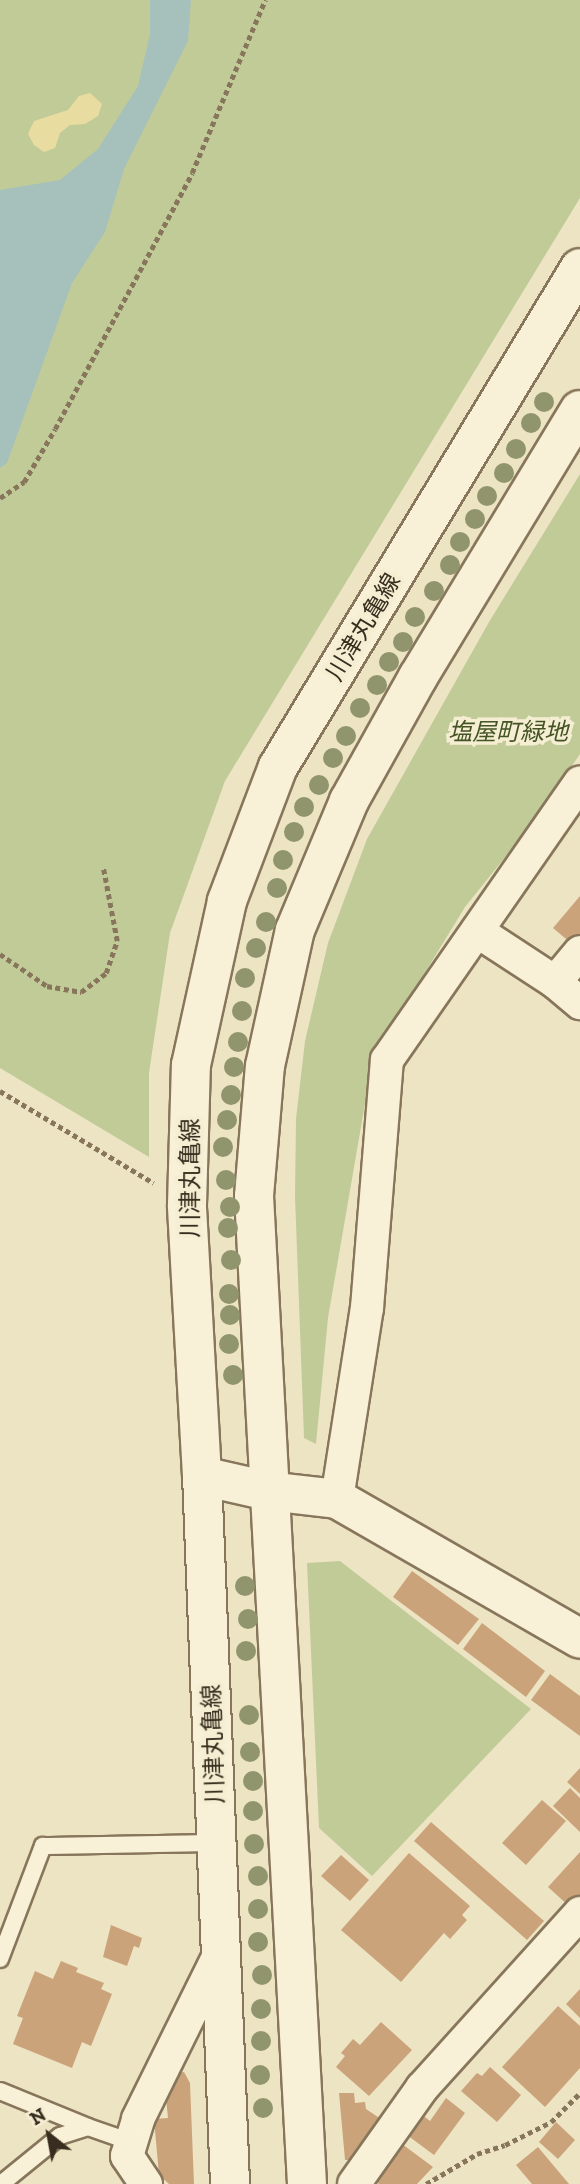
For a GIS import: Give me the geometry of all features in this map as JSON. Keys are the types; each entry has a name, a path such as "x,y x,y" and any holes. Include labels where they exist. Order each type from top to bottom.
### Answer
{"main road":[{"name":"川津丸亀線","path":"230,2184 202,1476 187,1205 191,1065 227,901 278,767 580,268"},
{"path":"307,2184 254,1196 265,1066 295,930 349,801 418,677 580,410"},
{"path":"202,1476 268,1491 337,1499 580,1639"}],"street":[{"path":"337,1499 367,1308 387,1060 580,782"},
{"path":"477,931 555,982 580,1003"},
{"path":"555,982 580,952"},
{"path":"354,2184 422,2088 580,1913"},
{"path":"146,2184 127,2156 138,2119 221,1951"}],"lane":[{"path":"0,1959 43,1846 217,1843"},
{"path":"0,2091 131,2142"},
{"path":"1,2184 60,2136 88,2127"}],"path":[{"path":"0,498 24,482 43,451 192,173 265,0"},
{"path":"0,954 47,986 82,992 106,973 117,941 103,867"},
{"path":"0,1091 161,1187"},
{"path":"426,2184 477,2154 505,2146 551,2122 579,2094"}],"green space":[{"path":"0,0 580,0 580,198 225,781 170,933 149,1073 149,1157 0,1068"},
{"name":"塩屋町緑地","path":"580,474 580,754 535,820 465,907 396,1020 367,1092 328,1318 316,1444 304,1438 295,1196 296,1119 305,1041 328,943 367,839 489,622"},
{"path":"340,1561 531,1709 372,1876 319,1828 307,1563"}],"sand":[{"path":"90,93 102,104 98,116 85,124 70,125 60,133 55,148 44,152 34,145 28,134 34,121 68,110 79,96"}],"water":[{"path":"150,0 191,0 188,41 124,169 105,232 72,283 7,463 0,468 0,190 60,180 98,149 138,86 150,34"}],"building":[{"path":"580,896 580,934 572,944 553,928"},
{"path":"412,1571 479,1619 458,1645 393,1597"},
{"path":"482,1623 545,1671 526,1697 463,1649"},
{"path":"550,1674 580,1696 580,1736 531,1700"},
{"path":"580,1768 580,1794 567,1782"},
{"path":"570,1788 580,1798 580,1832 553,1806"},
{"path":"542,1800 566,1821 526,1865 502,1843"},
{"path":"431,1822 544,1921 527,1940 414,1841"},
{"path":"580,1852 580,1895 570,1907 548,1887"},
{"path":"409,1853 470,1906 462,1915 467,1920 450,1939 444,1933 401,1982 341,1930"},
{"path":"341,1855 369,1880 350,1901 321,1876"},
{"path":"111,1925 142,1938 139,1948 134,1946 127,1966 103,1957"},
{"path":"61,1961 78,1968 76,1972 104,1983 101,1989 112,1994 91,2046 82,2042 72,2068 13,2044 23,2018 17,2016 35,1971 53,1979"},
{"path":"580,1989 580,2018 566,2004"},
{"path":"558,2006 580,2026 580,2068 545,2107 502,2067"},
{"path":"381,2022 412,2050 369,2096 336,2067 345,2056 341,2053 353,2039 360,2045"},
{"path":"490,2067 521,2095 497,2122 461,2091 477,2073 482,2076"},
{"path":"184,2072 190,2083 194,2184 169,2184 159,2175 154,2119 168,2118 165,2089 172,2074"},
{"path":"339,2093 354,2093 355,2103 365,2102 366,2109 381,2119 351,2160 345,2160"},
{"path":"446,2098 465,2113 434,2155 407,2135 421,2114 430,2121"},
{"path":"556,2122 575,2140 558,2159 539,2142"},
{"path":"402,2144 433,2167 417,2184 379,2184 374,2180"},
{"path":"538,2147 569,2184 532,2184 516,2165"}]}
